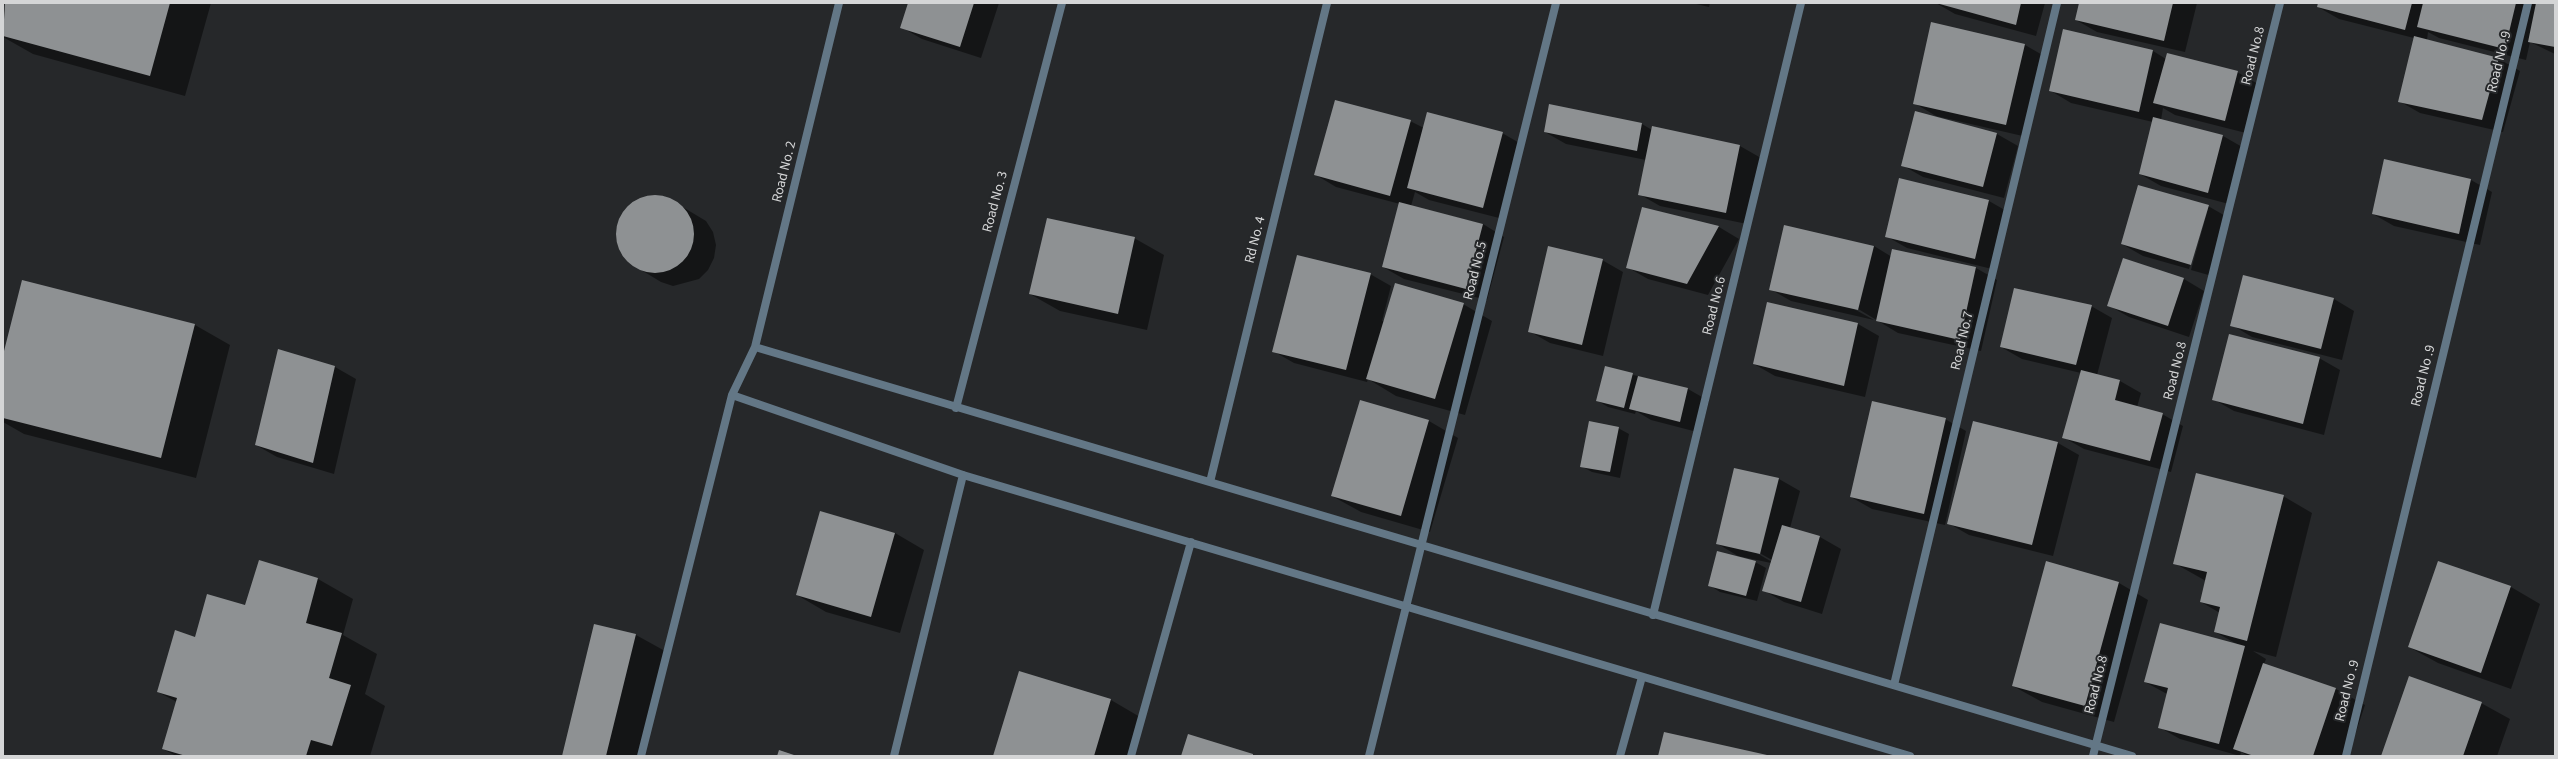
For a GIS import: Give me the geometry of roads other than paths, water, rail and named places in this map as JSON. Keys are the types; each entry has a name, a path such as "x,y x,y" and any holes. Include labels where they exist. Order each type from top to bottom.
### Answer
{"street":[{"name":"Road No. 2","path":"640,756 732,395 755,347 840,3"},
{"name":"Road No. 3","path":"956,408 1062,3"},
{"name":"Rd No. 4","path":"1210,482 1326,3"},
{"name":"Road No.5","path":"1369,756 1556,3"},
{"name":"Road No.6","path":"1653,615 1802,3"},
{"name":"Road No.7","path":"1894,686 2057,3"},
{"name":"Road No.8","path":"2093,756 2280,3"},
{"name":"Road No .9","path":"2346,756 2528,3"},
{"path":"755,347 956,408 1421,544 1653,615 2096,744 2132,756"},
{"path":"732,395 963,475 1910,756"},
{"path":"894,756 963,475"},
{"path":"1131,756 1192,542"},
{"path":"1620,756 1642,676"}]}
